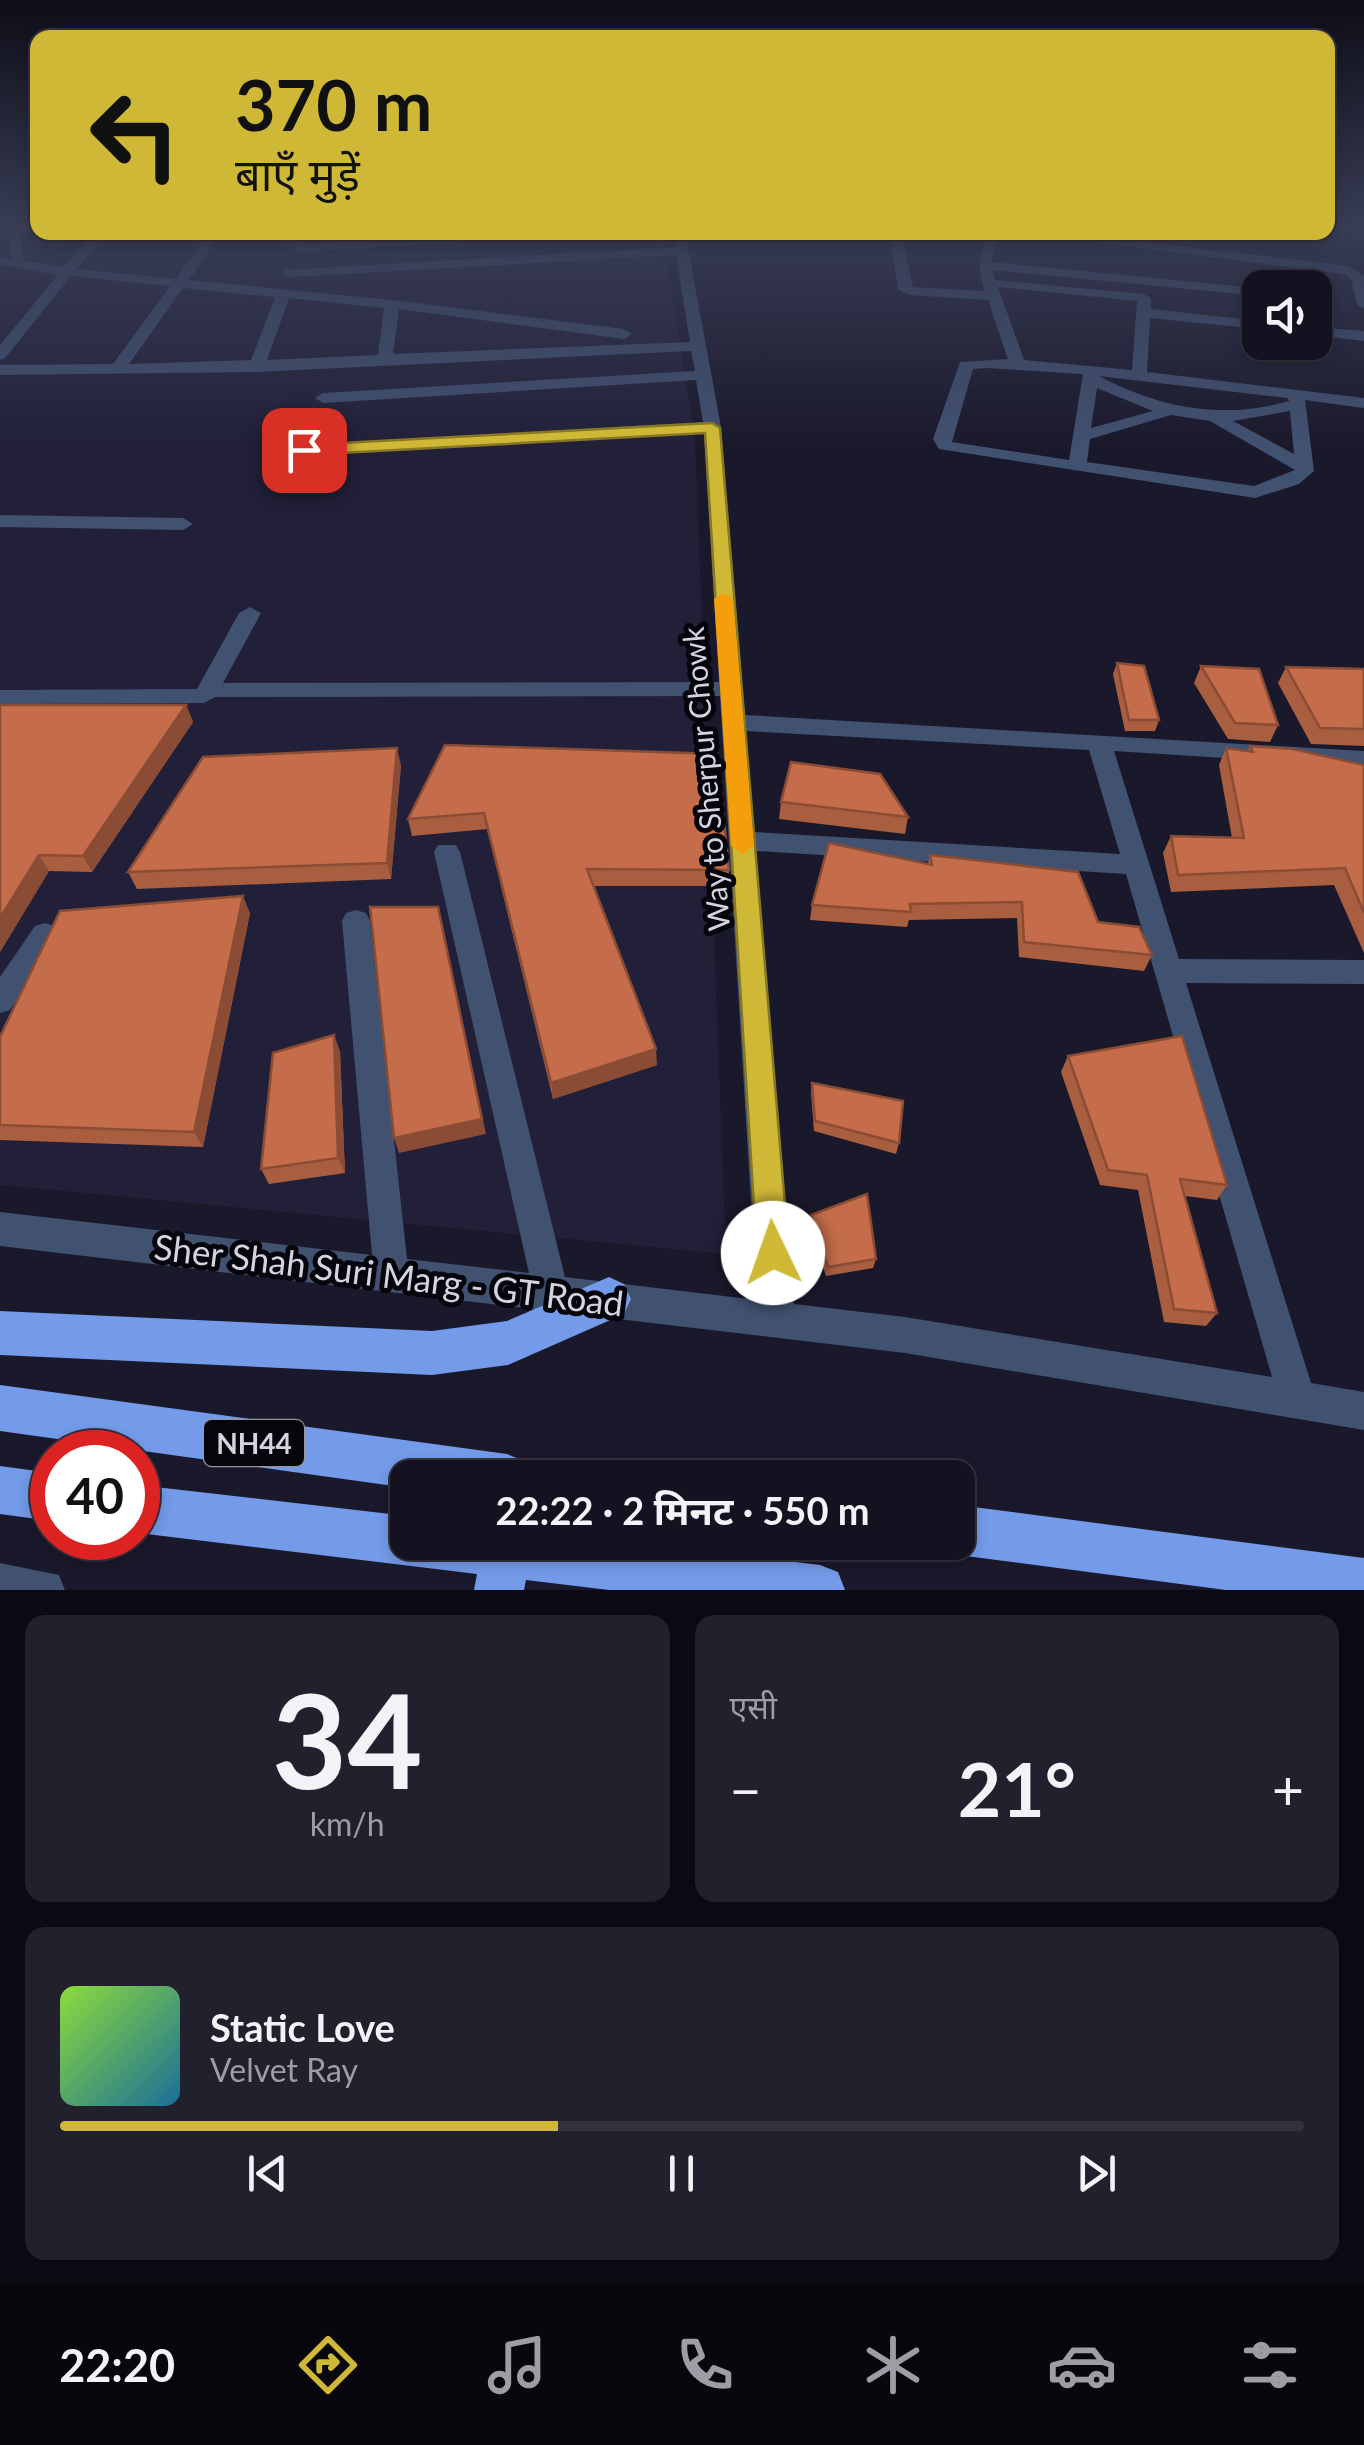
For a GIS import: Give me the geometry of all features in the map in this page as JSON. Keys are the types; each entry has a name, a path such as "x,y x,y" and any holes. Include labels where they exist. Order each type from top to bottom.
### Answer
{"highway":[{"path":"0,1333 432,1353 508,1343 609,1299"},
{"name":"NH44","path":"0,1408 390,1462"},
{"path":"0,1490 30,1494"},
{"path":"160,1513 502,1572 820,1590"},
{"path":"975,1532 1364,1583"}],"street":[{"path":"0,354 43,301"},
{"path":"116,370 169,301"},
{"path":"256,367 281,301"},
{"path":"365,301 624,334"},
{"name":"Way to Sherpur Chowk","path":"692,301 712,428 777,1322"},
{"path":"996,301 1018,363"},
{"path":"1101,301 1242,322"},
{"path":"1139,377 1144,301"},
{"path":"385,356 392,304"},
{"path":"0,318 28,319"},
{"path":"1332,333 1364,336"},
{"path":"0,370 256,367 385,356 700,346"},
{"path":"1297,399 1302,476 1246,492 951,448 943,442 966,365 978,360 1297,399 1362,403 1364,425"},
{"path":"324,398 704,375"},
{"path":"1091,375 1131,400 1168,412 1214,418 1255,417 1297,399"},
{"path":"1078,467 1091,375"},
{"path":"1082,436 1168,412"},
{"path":"1214,418 1304,466"},
{"path":"304,450 712,428"},
{"path":"0,521 183,524"},
{"path":"0,697 180,700 204,696 211,690 250,613"},
{"path":"211,690 730,690"},
{"path":"732,722 1364,759"},
{"path":"1099,742 1298,1402"},
{"path":"742,841 1136,865"},
{"path":"447,852 550,1292"},
{"path":"356,921 392,1272"},
{"path":"0,1001 45,934"},
{"path":"1168,971 1364,972"},
{"name":"Sher Shah Suri Marg - GT Road","path":"0,1229 905,1335 1364,1410"},
{"path":"0,1584 44,1590"}],"shaded area":[{"path":"0,301 673,301 695,439 726,1254 0,1185"}],"building":[{"path":"1117,663 1144,666 1159,720 1129,720"},
{"path":"1201,666 1259,669 1278,725 1235,723"},
{"path":"1286,667 1364,669 1364,729 1320,728"},
{"path":"0,705 186,705 83,856 39,855 0,918"},
{"path":"445,745 717,754 729,870 587,869 656,1049 551,1083 484,813 408,819"},
{"path":"1250,746 1293,749 1364,765 1364,913 1345,868 1178,875 1171,836 1244,838 1226,748 1253,752"},
{"path":"397,748 387,863 128,872 203,757"},
{"path":"791,762 880,774 908,817 781,802"},
{"path":"829,843 932,865 930,855 1078,872 1098,922 1139,927 1152,955 1024,942 1022,902 910,904 911,912 812,905"},
{"path":"243,896 194,1132 0,1125 0,1037 60,911"},
{"path":"370,907 438,907 482,1119 394,1138"},
{"path":"334,1035 338,1158 261,1169 273,1053"},
{"path":"1182,1036 1227,1185 1180,1179 1217,1313 1174,1309 1147,1175 1108,1170 1068,1056"},
{"path":"812,1083 903,1101 899,1143 815,1121"},
{"path":"867,1194 876,1259 828,1267 811,1215"}],"slow traffic":[{"path":"723,599 743,846"}],"route":[{"path":"304,450 712,428 773,1253"}]}
